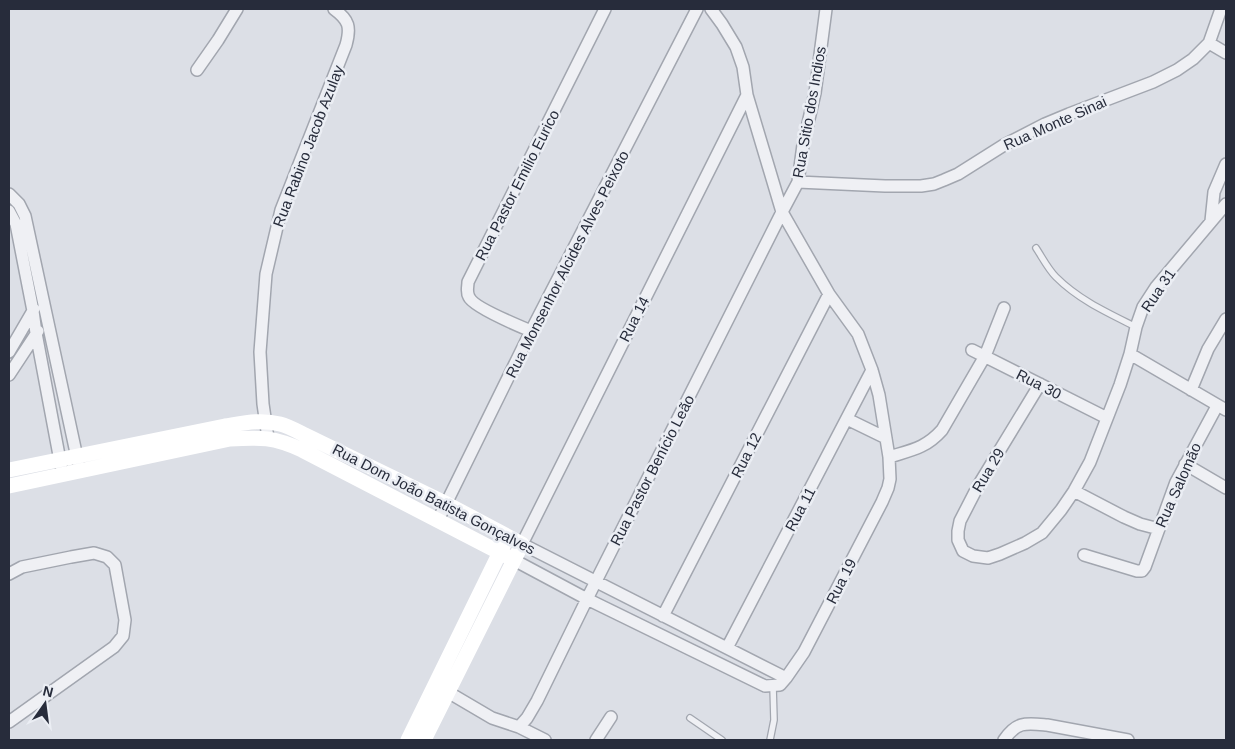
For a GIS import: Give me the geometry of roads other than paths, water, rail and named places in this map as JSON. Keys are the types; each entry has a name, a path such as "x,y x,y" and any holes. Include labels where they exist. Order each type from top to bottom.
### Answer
{"street":[{"path":"197,70 237,9"},
{"name":"Rua Rabino Jacob Azulay","path":"268,438 263,404 260,352 266,274 281,210 349,34 348,24 342,15 334,9"},
{"name":"Rua Pastor Emilio Eurico","path":"531,331 477,306 469,299 467,291 468,282 605,9"},
{"name":"Rua Monsenhor Alcides Alves Peixoto","path":"438,520 531,331 697,9"},
{"path":"711,9 736,47 743,66 747,95 782,212 829,294 858,334 872,370 879,395 889,457 926,445 942,430 985,356 1004,308"},
{"name":"Rua Sitio dos Indios","path":"782,212 798,182 805,134 816,93 826,9"},
{"name":"Rua Monte Sinai","path":"798,182 885,186 934,184 958,174 1004,145 1045,124 1153,82 1177,70 1193,59 1208,44 1220,9"},
{"path":"1208,44 1226,53"},
{"name":"Rua 14","path":"522,544 747,95"},
{"path":"1211,221 1214,192 1226,164"},
{"path":"9,194 19,204 25,216 80,471"},
{"name":"Rua 31","path":"1042,533 1074,491 1090,462 1120,385 1143,307 1156,287 1226,204"},
{"path":"9,211 16,224 63,474"},
{"name":"Rua Pastor Benício Leão","path":"519,726 527,718 537,701 782,212"},
{"name":"Rua 12","path":"663,616 829,294"},
{"path":"9,352 42,297"},
{"path":"9,375 46,316"},
{"path":"1191,390 1208,349 1226,319"},
{"name":"Rua 30","path":"972,350 1106,418"},
{"path":"1130,354 1222,408"},
{"name":"Rua 11","path":"727,648 872,370"},
{"name":"Rua 29","path":"1040,384 978,486 960,521 958,540 963,551 973,556 988,558 1025,543 1042,533"},
{"name":"Rua Salomão","path":"1084,555 1142,571 1176,482 1185,464 1222,408"},
{"path":"847,419 886,438"},
{"name":"Rua Dom João Batista Gonçalves","path":"9,470 253,421 282,424 447,504 727,648 780,683"},
{"name":"Rua Dom João Batista Gonçalves","path":"9,486 230,439 255,437 285,442 587,599 756,682 765,686 780,683"},
{"name":"Rua 19","path":"780,683 804,652 882,502 890,479 889,457"},
{"path":"1185,464 1226,488"},
{"path":"1074,491 1124,517 1140,524 1158,528"},
{"path":"424,740 441,689 507,536"},
{"path":"408,740 441,689 522,544"},
{"path":"9,574 22,567 94,553 107,557 115,565 125,620 123,636 114,647 9,722"},
{"path":"441,689 492,718 519,726 545,740"},
{"path":"596,740 611,716"},
{"path":"1004,740 1012,729 1018,726 1034,724 1128,740"}],"lane":[{"path":"1036,248 1055,276 1079,296 1104,312 1136,327"},
{"path":"770,740 780,683"},
{"path":"690,718 722,740"}]}
